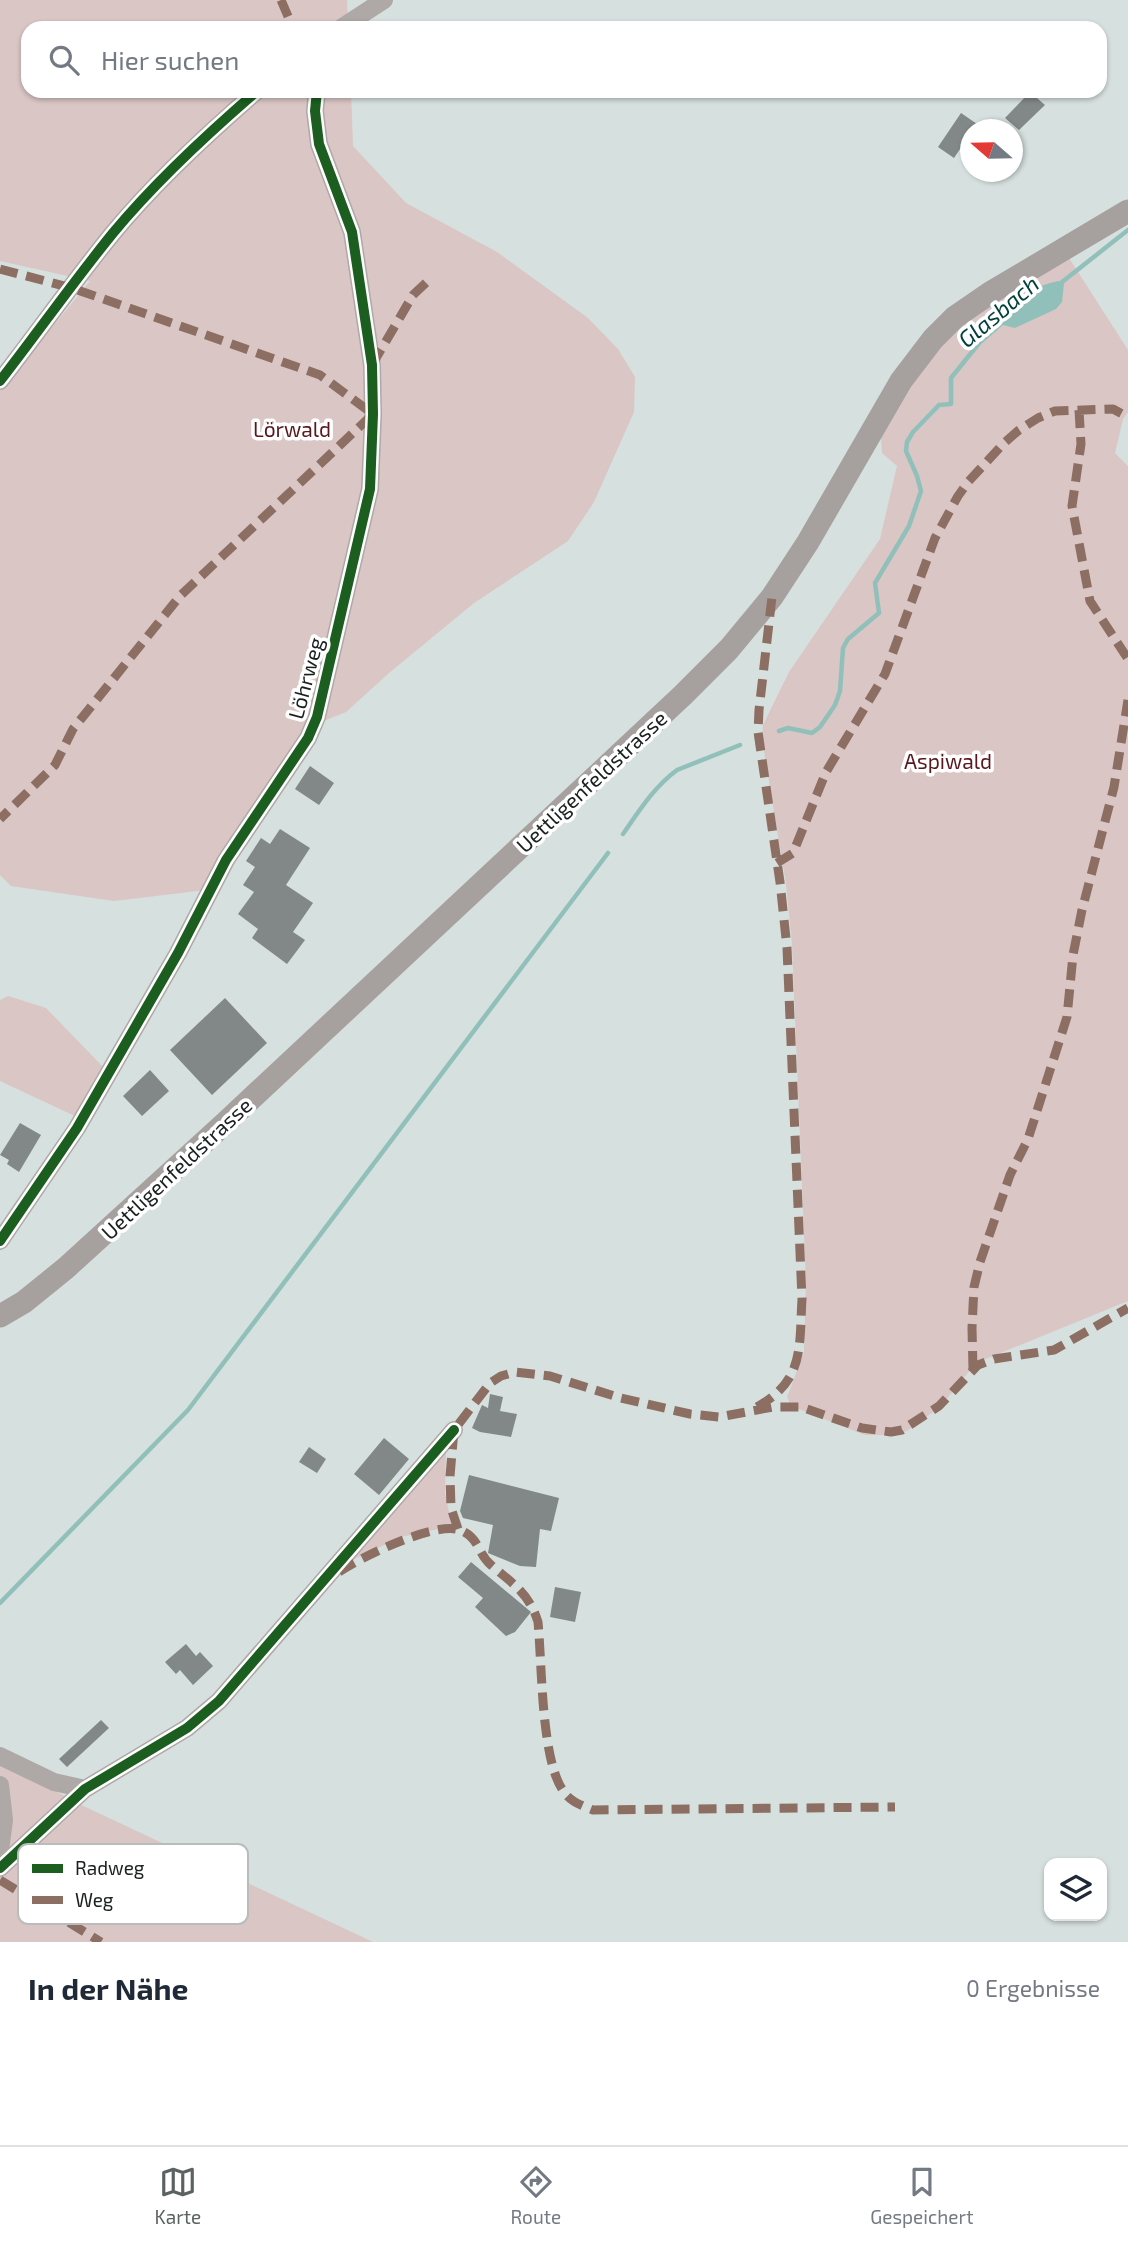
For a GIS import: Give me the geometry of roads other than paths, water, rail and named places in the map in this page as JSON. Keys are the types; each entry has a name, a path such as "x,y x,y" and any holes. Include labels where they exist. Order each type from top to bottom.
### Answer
{"main road":[{"name":"Uettligenfeldstrasse","path":"0,1316 24,1302 66,1268 194,1151 729,649 772,597 793,566 901,381 922,351 944,327 990,293 1128,211"}],"street":[{"path":"351,21 384,0"},
{"path":"0,382 114,233 164,177 208,133 249,98"},
{"name":"Löhrweg","path":"0,1241 77,1128 178,953 226,860 308,738 317,717 370,488 373,414 372,365 352,232 318,144 314,111 316,98"},
{"path":"26,1844 85,1789 187,1728 219,1702 454,1430"},
{"path":"0,1756 54,1782 85,1789"},
{"path":"0,1785 4,1820 0,1850"},
{"path":"0,1868 18,1851"}],"water":[{"path":"1058,281 1064,283 1062,302 1056,309 1015,328 999,324 1023,295"}],"waterway":[{"name":"Glasbach","path":"1057,286 1128,230"},
{"name":"Glasbach","path":"779,731 788,728 812,733 820,727 835,705 840,691 843,648 848,639 879,613 875,583 909,526 921,491 906,451 907,442 939,405 951,404 951,378 980,342 1003,322"},
{"path":"623,834 654,792 677,770 740,745"},
{"path":"0,1603 188,1410 608,853"}],"park label":[{"name":"Lörwald","path":"292,428"},
{"name":"Aspiwald","path":"948,760"}]}
